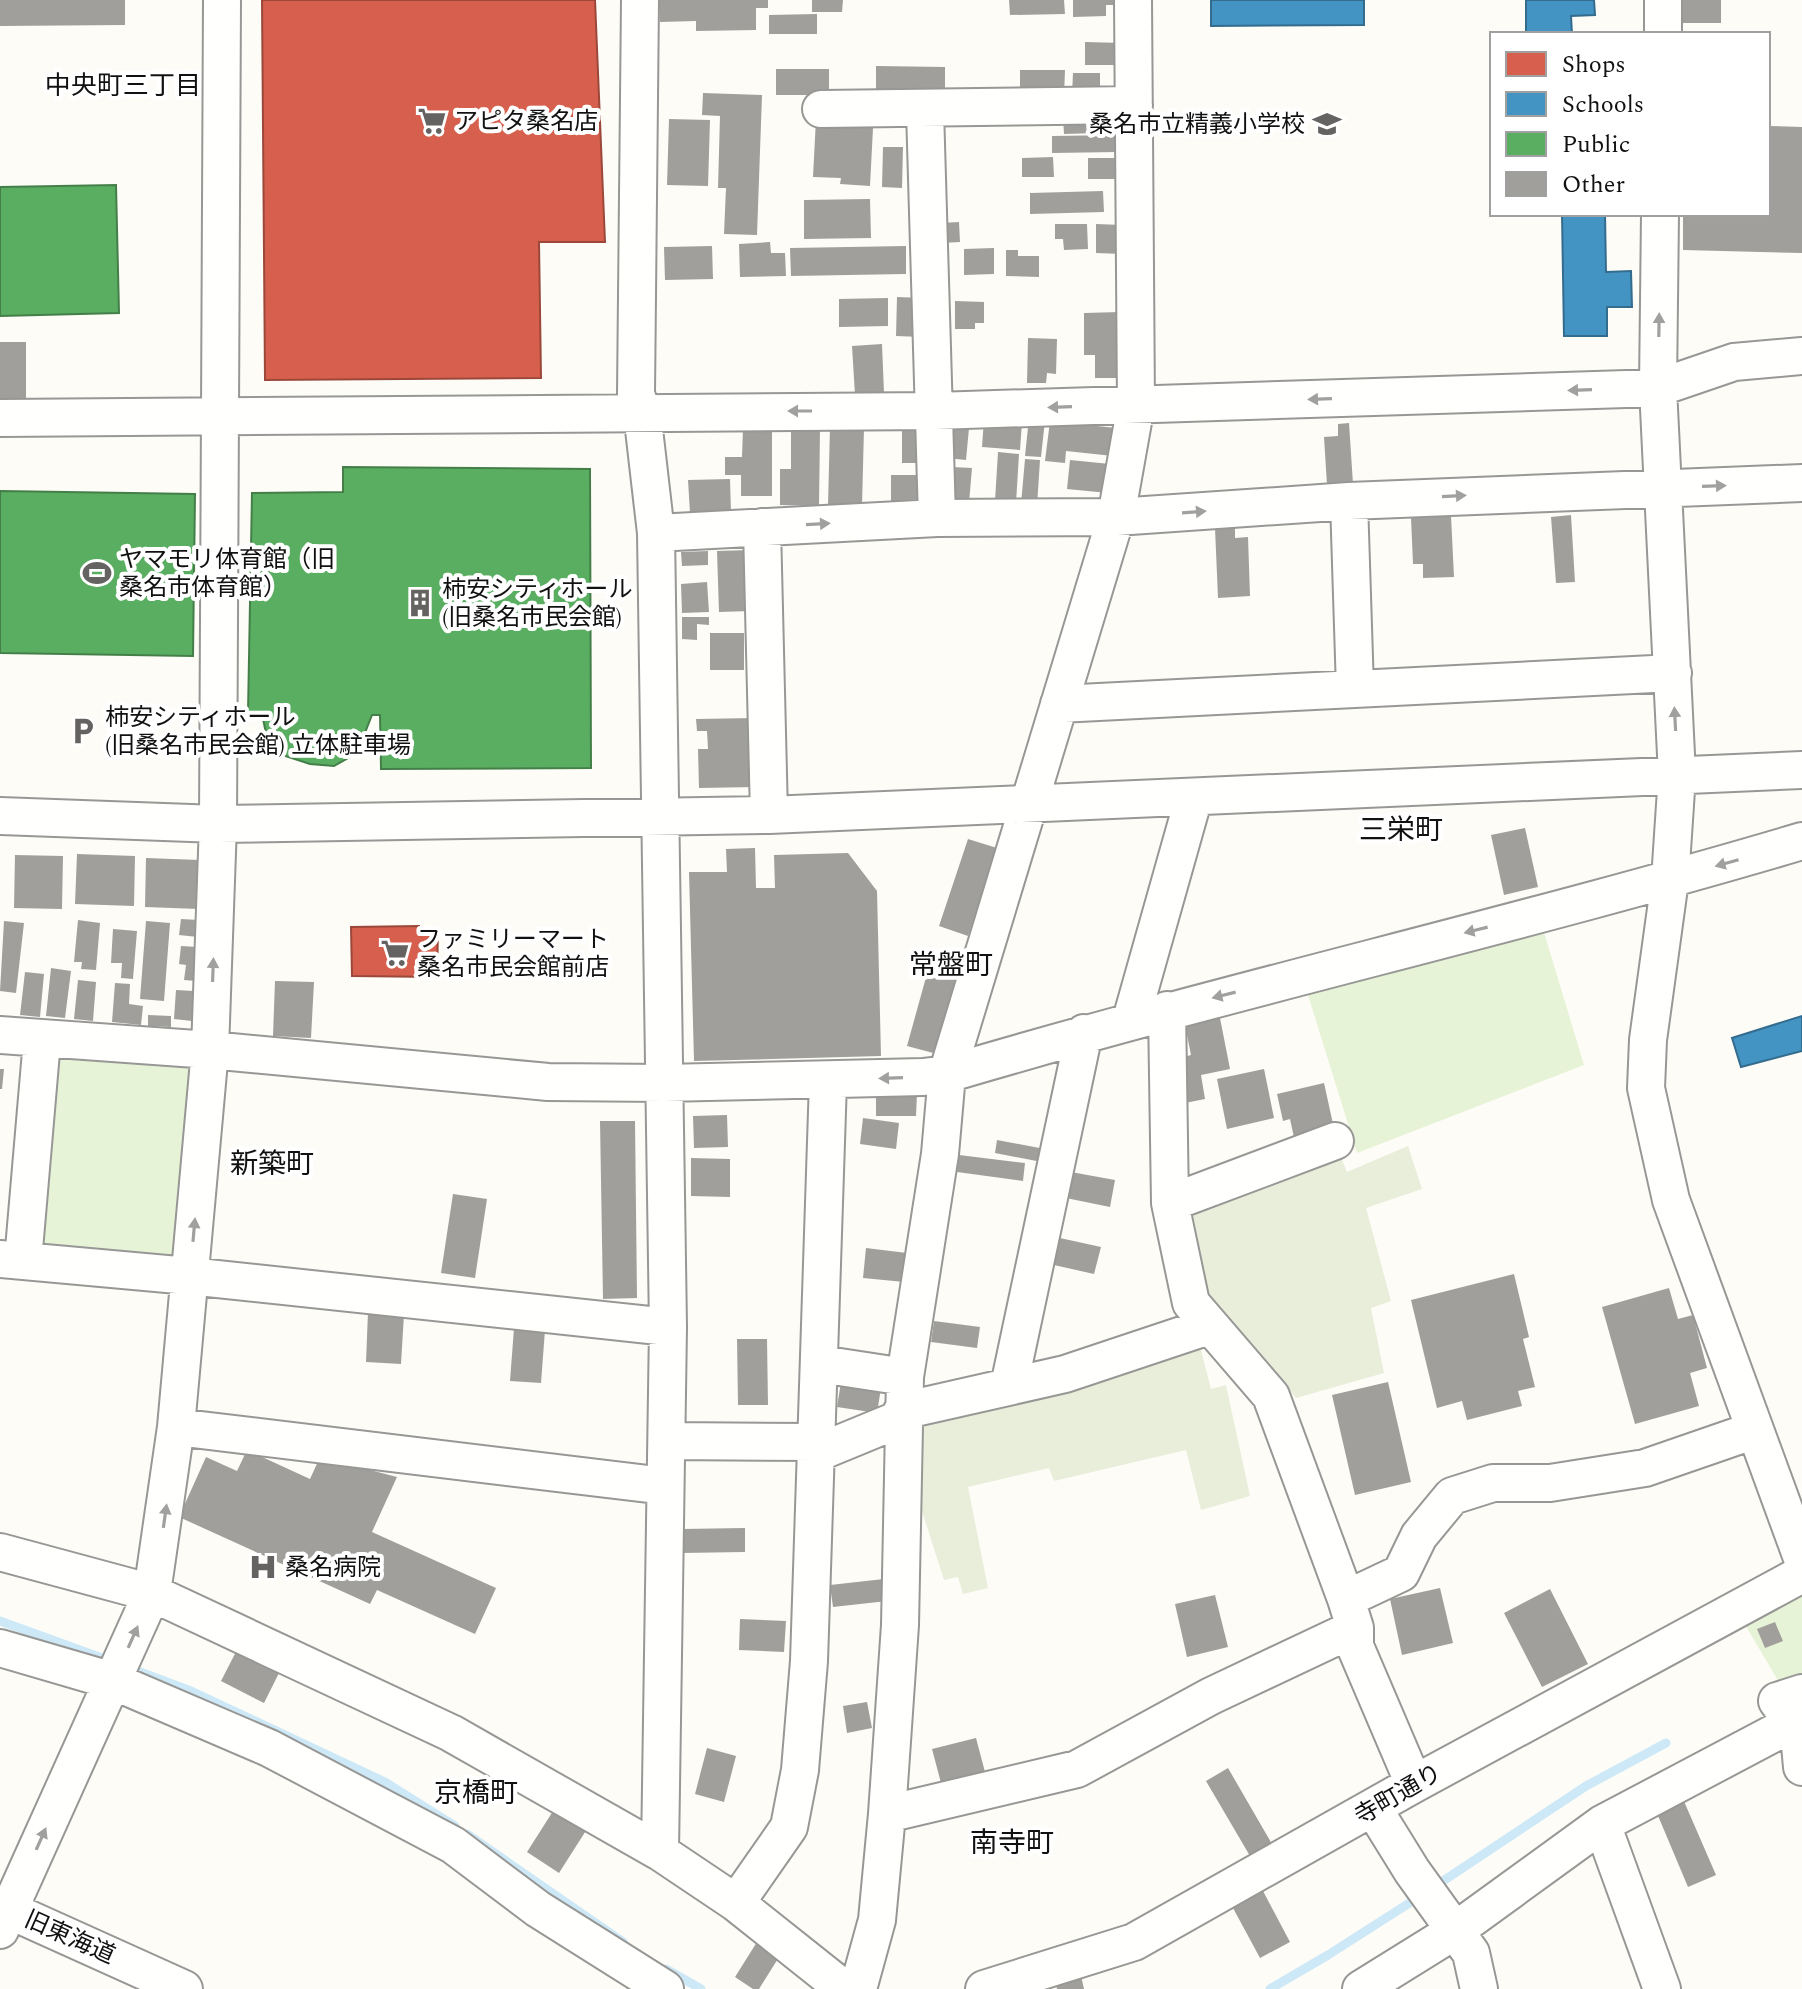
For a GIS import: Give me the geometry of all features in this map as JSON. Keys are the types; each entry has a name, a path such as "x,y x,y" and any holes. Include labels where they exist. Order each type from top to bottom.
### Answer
{"street":[{"path":"3,1915 152,1593 176,1427 210,1050 218,824 222,0"},
{"path":"640,0 636,394 642,412 656,533 668,1327 660,1852"},
{"path":"858,1989 877,1920 900,1625 903,1402 940,1154 947,1074 1116,517 1136,405 1133,0"},
{"path":"1663,0 1663,32"},
{"path":"821,109 1134,105"},
{"path":"925,110 937,518"},
{"path":"1660,216 1658,388 1677,775 1670,880 1648,1040 1646,1088 1671,1200 1802,1558"},
{"path":"0,418 935,411 1658,388 1734,362 1802,356"},
{"path":"656,533 937,518 1116,517 1349,501 1802,483"},
{"path":"1349,501 1355,689"},
{"path":"762,527 769,815"},
{"path":"1059,704 1673,673"},
{"path":"0,816 218,824 769,815 1802,770"},
{"path":"1131,1020 1194,797"},
{"path":"0,1035 210,1050 548,1082 828,1081 947,1074 1167,1010 1670,880 1802,841"},
{"path":"1167,1010 1170,1203 1191,1303 1271,1396 1351,1614 1355,1646 1414,1784"},
{"path":"1009,1386 1084,1033"},
{"path":"42,1040 12,1260 668,1327"},
{"path":"736,1903 789,1827 800,1770 809,1661 828,1081"},
{"path":"1170,1203 1335,1141"},
{"path":"667,1441 816,1448 903,1402 1065,1374 1209,1326"},
{"path":"820,1364 903,1402"},
{"path":"176,1427 665,1486"},
{"path":"887,1814 1077,1769 1211,1696 1351,1614 1401,1573 1419,1536 1452,1496 1493,1483 1550,1483 1645,1468 1755,1430"},
{"path":"0,1552 152,1593 451,1733 660,1852 736,1903 844,1989"},
{"name":"寺町通り","path":"984,1989 1134,1942 1414,1784 1802,1574"},
{"path":"0,1648 113,1681 269,1748 453,1845 538,1909 665,1989"},
{"path":"1361,1989 1602,1824 1797,1708 1802,1767"},
{"path":"1373,1808 1412,1871 1471,1953 1479,1989"},
{"path":"1602,1824 1662,1989"},
{"name":"旧東海道","path":"3,1915 184,1989"}],"green space":[{"path":"1540,919 1584,1065 1357,1153 1304,982"},
{"path":"53,1053 196,1067 178,1262 35,1248"},
{"path":"1408,1146 1422,1189 1366,1208 1391,1301 1371,1308 1384,1373 1296,1398 1210,1298 1189,1208 1340,1155 1347,1172"},
{"path":"1199,1342 1211,1389 1226,1385 1250,1496 1201,1510 1186,1450 1054,1481 1049,1468 968,1487 988,1588 963,1594 958,1577 944,1580 921,1508 908,1439 916,1428 1072,1391"},
{"path":"1802,1594 1802,1680 1780,1684 1744,1623"}],"building: Shops":[{"name":"アピタ桑名店","path":"262,0 595,0 605,242 539,242 541,378 265,380"},
{"name":"ファミリーマート 桑名市民会館前店","path":"419,926 419,930 438,930 437,977 352,976 351,927"}],"building: Schools":[{"path":"1211,0 1364,0 1364,25 1211,26"},
{"path":"1526,0 1594,0 1595,15 1571,16 1572,32 1526,32"},
{"path":"1562,216 1605,216 1606,272 1631,271 1632,307 1607,307 1607,336 1564,336"},
{"path":"1802,1016 1802,1051 1741,1067 1732,1038"}],"building: Public":[{"path":"116,185 119,313 0,316 0,187"},
{"name":"柿安シティホール (旧桑名市民会館)","path":"343,467 590,469 591,768 381,769 380,715 372,715 357,753 334,766 310,764 282,755 267,738 262,714 248,713 252,493 343,492"},
{"name":"ヤマモリ体育館（旧 桑名市体育館）","path":"0,491 195,494 193,656 0,653"}],"building: Other":[{"path":"0,0 125,0 125,25 0,26"},
{"path":"659,0 768,0 768,8 756,8 756,30 696,31 696,21 660,22"},
{"path":"812,0 843,0 842,12 812,12"},
{"path":"1009,0 1064,0 1065,14 1010,15"},
{"path":"1073,0 1116,0 1116,5 1106,5 1106,16 1073,17"},
{"path":"1676,0 1721,0 1721,23 1676,23"},
{"path":"817,14 817,34 769,34 769,15"},
{"path":"1085,42 1123,43 1123,65 1085,65"},
{"path":"876,66 945,67 945,100 876,100"},
{"path":"776,69 829,69 829,95 776,95"},
{"path":"1020,70 1065,70 1064,96 1020,96"},
{"path":"1073,73 1100,73 1100,96 1072,95"},
{"path":"703,93 762,95 757,235 724,234 726,188 718,188 720,116 702,115"},
{"path":"1098,116 1099,133 1064,134 1063,117"},
{"path":"669,119 710,120 708,186 667,185"},
{"path":"816,119 855,121 855,127 873,128 870,186 840,184 841,178 813,177"},
{"path":"1770,126 1802,127 1802,253 1683,250 1683,216 1770,216"},
{"path":"1118,135 1118,152 1052,153 1052,136"},
{"path":"883,147 903,147 902,188 882,187"},
{"path":"1053,157 1054,177 1022,177 1022,158"},
{"path":"1088,158 1116,158 1116,179 1088,179"},
{"path":"1103,191 1104,212 1030,214 1030,193"},
{"path":"870,199 871,238 804,239 804,200"},
{"path":"959,222 960,242 941,243 941,223"},
{"path":"1055,224 1087,224 1088,249 1064,250 1063,239 1055,239"},
{"path":"1096,224 1122,225 1122,254 1096,253"},
{"path":"770,242 771,253 785,253 786,276 740,277 739,244"},
{"path":"712,246 713,279 665,280 664,247"},
{"path":"906,246 906,274 791,276 790,248"},
{"path":"994,248 994,274 964,275 964,249"},
{"path":"1006,250 1018,250 1018,256 1039,256 1039,277 1006,276"},
{"path":"897,297 923,298 921,337 896,336"},
{"path":"888,298 888,326 839,327 839,299"},
{"path":"955,301 984,302 984,323 975,323 975,329 955,329"},
{"path":"1120,312 1121,378 1095,378 1095,355 1084,355 1084,313"},
{"path":"1028,338 1057,339 1056,374 1047,373 1046,383 1027,383"},
{"path":"0,342 26,342 26,400 0,400"},
{"path":"882,344 884,393 855,395 852,346"},
{"path":"1029,418 1045,420 1041,457 1025,456"},
{"path":"984,419 1022,422 1020,450 982,447"},
{"path":"1050,421 1116,428 1113,456 1066,451 1065,463 1045,461"},
{"path":"1349,423 1353,484 1327,485 1324,437 1338,436 1338,424"},
{"path":"830,427 864,428 862,506 828,505"},
{"path":"902,427 926,428 925,463 902,463"},
{"path":"949,427 969,428 966,460 946,458"},
{"path":"743,428 772,428 772,496 741,496 741,475 725,475 725,457 742,457"},
{"path":"791,429 820,429 819,506 780,505 780,469 791,469"},
{"path":"998,452 1019,454 1016,503 995,501"},
{"path":"1025,459 1040,460 1037,506 1021,504"},
{"path":"1070,460 1110,464 1108,493 1067,489"},
{"path":"952,467 972,468 969,503 949,502"},
{"path":"891,475 927,475 927,505 891,505"},
{"path":"730,479 731,512 690,513 688,480"},
{"path":"1571,515 1575,582 1556,583 1551,517"},
{"path":"1451,516 1454,577 1423,578 1423,564 1413,564 1411,518"},
{"path":"1235,527 1235,538 1248,537 1250,596 1218,598 1215,528"},
{"path":"749,550 751,611 719,612 717,551"},
{"path":"708,551 708,565 682,566 681,552"},
{"path":"707,582 709,612 682,613 681,584"},
{"path":"682,617 709,617 709,625 697,624 697,640 682,639"},
{"path":"710,633 744,633 744,670 710,670"},
{"path":"755,718 756,787 699,788 698,749 708,749 707,731 697,731 696,719"},
{"path":"1525,828 1538,887 1504,895 1491,835"},
{"path":"968,839 997,848 968,936 939,926"},
{"path":"755,848 756,888 775,888 774,855 848,853 877,891 881,1056 694,1061 689,872 727,872 726,849"},
{"path":"77,854 135,856 134,906 75,904"},
{"path":"15,855 63,856 62,909 14,908"},
{"path":"146,858 200,860 199,909 145,907"},
{"path":"181,919 199,920 198,937 179,935"},
{"path":"78,920 100,923 96,970 81,969 82,962 74,962"},
{"path":"4,921 24,923 16,993 0,991"},
{"path":"146,921 170,923 164,1001 140,999"},
{"path":"113,929 137,931 133,979 121,978 122,963 111,963"},
{"path":"181,946 198,947 196,981 184,980 186,965 179,964"},
{"path":"51,968 71,971 65,1018 46,1016"},
{"path":"928,970 958,978 937,1054 907,1046"},
{"path":"25,972 44,974 40,1017 20,1015"},
{"path":"78,980 96,982 93,1021 74,1019"},
{"path":"275,981 314,982 311,1038 273,1036"},
{"path":"115,983 130,984 129,1004 143,1006 141,1025 112,1022"},
{"path":"176,990 194,991 192,1021 174,1019"},
{"path":"148,1015 171,1016 171,1027 148,1026"},
{"path":"1220,1018 1230,1069 1201,1075 1205,1099 1185,1103 1180,1058 1191,1055 1185,1025"},
{"path":"0,1069 4,1069 2,1089 0,1089"},
{"path":"1264,1069 1274,1118 1227,1129 1217,1079"},
{"path":"1324,1083 1335,1133 1295,1142 1290,1119 1283,1121 1277,1094"},
{"path":"876,1092 917,1093 916,1116 876,1116"},
{"path":"727,1115 728,1147 694,1148 693,1116"},
{"path":"863,1118 899,1123 896,1149 860,1144"},
{"path":"600,1121 635,1121 637,1298 603,1299"},
{"path":"997,1140 1050,1150 1047,1163 995,1153"},
{"path":"959,1155 1025,1163 1023,1181 957,1172"},
{"path":"691,1158 730,1159 730,1197 691,1196"},
{"path":"1071,1172 1115,1180 1110,1207 1066,1198"},
{"path":"453,1194 487,1199 475,1278 441,1273"},
{"path":"1060,1238 1101,1247 1094,1274 1054,1265"},
{"path":"866,1248 907,1253 904,1282 863,1278"},
{"path":"1514,1274 1529,1337 1523,1339 1535,1387 1518,1391 1522,1406 1467,1420 1462,1401 1437,1408 1411,1300"},
{"path":"1669,1288 1678,1319 1693,1315 1707,1368 1690,1373 1699,1406 1635,1424 1602,1307"},
{"path":"368,1312 404,1314 401,1364 366,1362"},
{"path":"934,1321 980,1327 977,1348 931,1342"},
{"path":"514,1328 545,1330 541,1383 510,1381"},
{"path":"737,1339 767,1339 768,1405 738,1405"},
{"path":"842,1376 882,1382 877,1413 837,1407"},
{"path":"1388,1382 1411,1482 1355,1495 1332,1395"},
{"path":"247,1450 310,1479 320,1457 397,1477 372,1532 496,1588 475,1634 377,1590 370,1604 179,1517 206,1457 237,1471"},
{"path":"745,1528 745,1552 681,1553 681,1529"},
{"path":"884,1579 887,1601 833,1607 830,1585"},
{"path":"1440,1588 1453,1643 1402,1655 1390,1599"},
{"path":"1550,1589 1588,1664 1542,1687 1504,1613"},
{"path":"1215,1595 1228,1647 1187,1657 1175,1604"},
{"path":"740,1619 786,1621 784,1652 739,1650"},
{"path":"1775,1622 1783,1641 1765,1648 1757,1629"},
{"path":"239,1646 282,1667 264,1703 221,1681"},
{"path":"867,1702 872,1728 847,1733 843,1706"},
{"path":"976,1738 985,1772 941,1783 932,1749"},
{"path":"707,1748 736,1756 724,1802 695,1794"},
{"path":"1228,1768 1272,1844 1250,1856 1206,1781"},
{"path":"1683,1799 1716,1875 1688,1887 1656,1811"},
{"path":"555,1808 587,1829 559,1873 527,1852"},
{"path":"1263,1891 1290,1942 1260,1958 1233,1908"},
{"path":"757,1942 779,1957 759,1989 753,1989 735,1977"},
{"path":"1080,1971 1084,1989 1057,1989 1054,1977"}],"waterway":[{"path":"0,1621 113,1662"},
{"path":"127,1667 191,1691 385,1782 455,1826"},
{"path":"1434,1887 1586,1786 1666,1743"},
{"path":"467,1834 623,1942"},
{"path":"1270,1989 1422,1895"},
{"path":"666,1969 701,1989"}],"place":[{"name":"アピタ桑名店","path":"432,121"},
{"name":"桑名市立精義小学校","path":"1327,124"},
{"name":"ヤマモリ体育館（旧 桑名市体育館）","path":"97,573"},
{"name":"柿安シティホール (旧桑名市民会館)","path":"420,603"},
{"name":"柿安シティホール (旧桑名市民会館) 立体駐車場","path":"83,731"},
{"name":"ファミリーマート 桑名市民会館前店","path":"395,953"},
{"name":"桑名病院","path":"263,1567"}],"district":[{"name":"中央町三丁目","path":"123,85"},
{"name":"三栄町","path":"1401,829"},
{"name":"常盤町","path":"951,964"},
{"name":"新築町","path":"272,1163"},
{"name":"京橋町","path":"476,1792"},
{"name":"南寺町","path":"1012,1842"}]}
